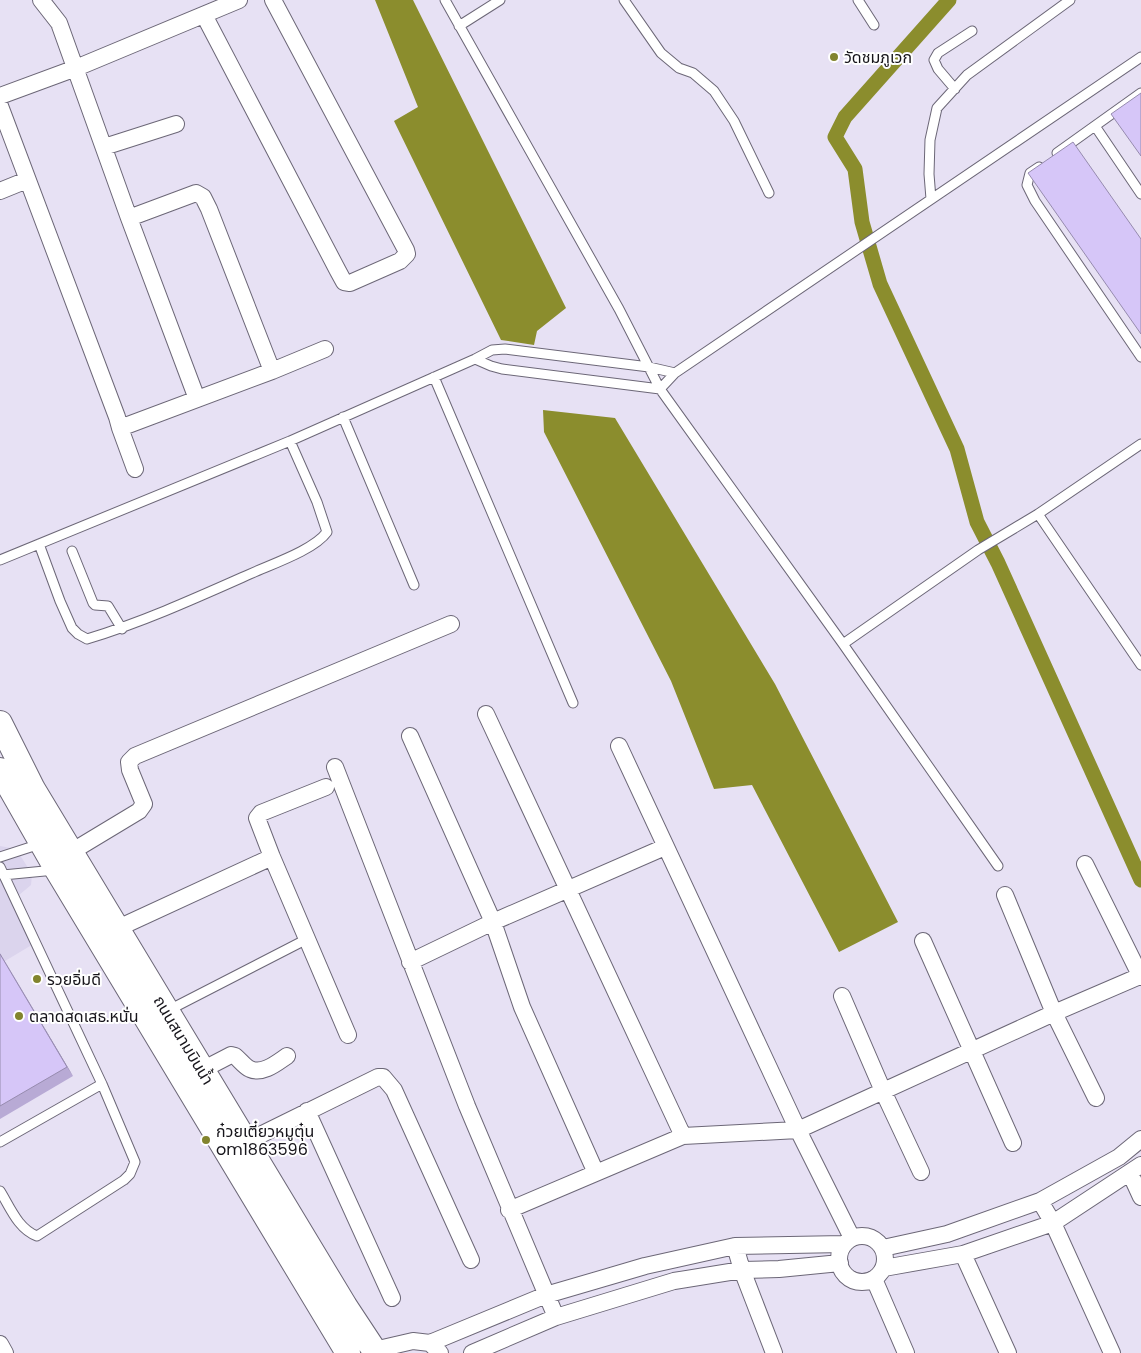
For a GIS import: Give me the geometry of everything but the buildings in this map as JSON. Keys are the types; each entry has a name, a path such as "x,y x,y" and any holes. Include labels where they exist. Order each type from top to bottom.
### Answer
{"main road":[{"name":"ถนนสนามบินน้ำ","path":"1,727 33,789 64,861 336,1312 375,1352"},
{"name":"ถนนสนามบินน้ำ","path":"0,770 42,843 64,861 116,929 246,1142 336,1312 348,1353"},
{"path":"0,794 25,812"}],"street":[{"path":"41,0 60,23 129,218 197,399"},
{"path":"0,96 76,68 210,8 239,0"},
{"path":"210,8 338,271 344,282 350,282 400,261 406,254 406,250 273,0"},
{"path":"0,106 114,408 135,469"},
{"path":"104,148 176,124"},
{"path":"0,191 27,180"},
{"path":"129,218 196,193 200,194 209,209 272,372"},
{"path":"120,428 272,372 325,349"},
{"path":"64,861 139,812 144,804 130,770 129,762 135,756 451,624"},
{"path":"486,714 683,1136"},
{"path":"410,736 493,922 522,1007 596,1173"},
{"path":"619,746 848,1241"},
{"path":"335,767 509,1210 556,1317"},
{"path":"326,786 261,813 257,818 348,1035"},
{"path":"410,962 493,922 665,847"},
{"path":"116,929 272,857"},
{"path":"509,1210 683,1136 798,1130 1054,1013 1141,976 1085,864"},
{"path":"1005,895 1054,1013 1096,1098"},
{"path":"923,941 1013,1143"},
{"path":"842,996 921,1172"},
{"path":"202,1070 231,1055 253,1070 266,1069 287,1056"},
{"path":"246,1142 378,1077 383,1077 394,1090 407,1116 471,1260"},
{"path":"307,1111 392,1298"},
{"path":"883,1248 947,1234 1040,1201 1119,1157 1141,1139"},
{"path":"848,1241 839,1256 840,1263 846,1274 856,1281 868,1281 879,1274 963,1254 1053,1223 1135,1169 1141,1197"},
{"path":"1040,1201 1053,1223 1112,1353"},
{"path":"375,1352 413,1341 435,1348 546,1295 645,1266 735,1246 848,1241 860,1235 878,1241 883,1248 885,1255 879,1274 906,1353"},
{"path":"735,1246 742,1270 774,1353"},
{"path":"963,1254 1008,1353"},
{"path":"472,1353 556,1317 674,1281 742,1270 779,1269 840,1263"},
{"path":"0,1344 5,1353"}],"lane":[{"path":"445,0 619,309 660,389 843,644 998,866"},
{"path":"459,26 500,0"},
{"path":"624,0 661,53 679,68 693,73 714,91 734,121 769,192"},
{"path":"858,0 874,25"},
{"path":"931,199 929,174 930,140 937,108 967,75 1070,0"},
{"path":"955,89 938,69 934,60 938,54 972,31"},
{"path":"660,389 675,373 1141,57"},
{"path":"1141,93 1030,173 1027,185 1035,201 1141,358"},
{"path":"1095,126 1141,194"},
{"path":"0,560 290,441 492,350 505,349 649,367 675,373"},
{"path":"475,359 502,369 660,389"},
{"path":"434,377 573,703"},
{"path":"344,417 414,585"},
{"path":"39,544 60,601 72,628 78,634 87,639 122,629 152,617 280,561 312,546 322,539 327,532 317,502 290,441"},
{"path":"843,644 978,550 1038,514 1141,444"},
{"path":"1038,514 1141,665"},
{"path":"72,551 93,603 95,605 108,606 122,629"},
{"path":"0,857 42,843"},
{"path":"0,1191 22,1226 37,1236 124,1180 130,1174 134,1162 102,1084 1,871 64,861"},
{"path":"167,1011 307,939"},
{"path":"0,1142 102,1084"}],"shaded area":[{"path":"375,0 413,0 566,308 537,331 534,345 501,340 394,121 418,107"},
{"path":"543,410 615,418 775,684 898,922 839,952 752,785 714,789 671,681 544,432"},
{"path":"0,846 16,849 32,874 31,885 13,900 35,943 0,964"}],"waterway":[{"path":"949,0 845,117 835,137 855,169 862,222 880,284 957,449 977,522 998,563 1141,880"}],"place":[{"name":"วัดชมภูเวก","path":"834,57"},
{"name":"รวยอิ่มดี","path":"37,979"},
{"name":"ตลาดสดเสธ.หนั่น","path":"19,1016"},
{"name":"ก๋วยเตี๋ยวหมูตุ๋น om1863596","path":"206,1140"}]}
